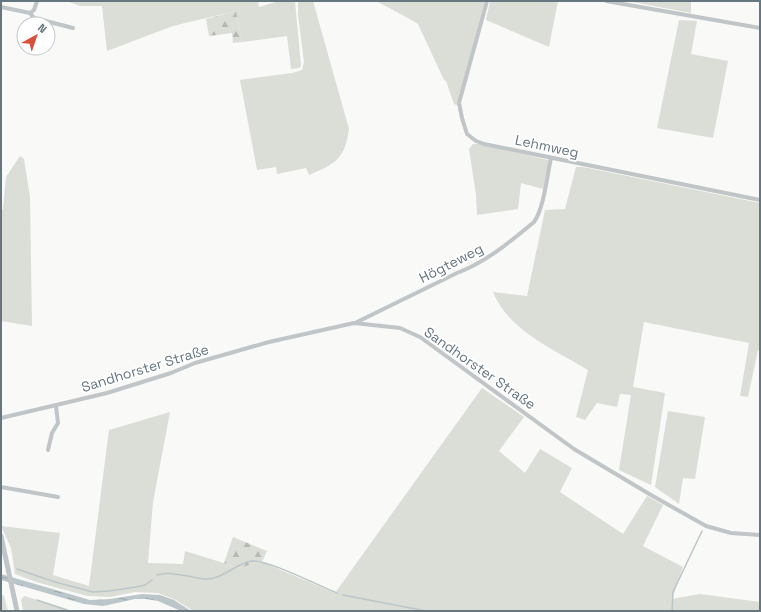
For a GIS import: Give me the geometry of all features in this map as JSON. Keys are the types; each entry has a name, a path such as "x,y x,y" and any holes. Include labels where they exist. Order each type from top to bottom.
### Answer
{"street":[{"path":"30,13 34,10 37,1"},
{"name":"Lehmweg","path":"487,1 459,103 465,129 476,141 551,158 760,200"},
{"path":"606,1 760,28"},
{"path":"1,7 30,13 34,18 73,28"},
{"name":"Högteweg","path":"354,323 474,266 491,256 534,222 538,217 541,207 551,158"},
{"name":"Sandhorster Straße","path":"1,418 107,393 171,373 195,363 269,342 354,323 400,328 420,337 574,449 651,495 706,526 731,533 760,535"},
{"path":"48,450 52,433 58,423 56,406"},
{"path":"1,487 58,497"},
{"path":"1,536 18,611"}],"green space":[{"path":"67,1 258,1 259,7 279,1 295,1 301,66 299,68 291,69 287,36 242,42 236,11 173,26 107,51 102,6 80,6"},
{"path":"298,1 313,1 349,129 345,147 337,159 332,164 309,175 306,168 277,174 276,167 257,170 240,80 292,73 302,70 304,62 298,15"},
{"path":"376,1 485,1 457,105 454,104 446,81 444,80 418,24"},
{"path":"490,1 558,1 549,47 486,20"},
{"path":"627,1 691,1 691,13"},
{"path":"236,11 242,42 233,43 232,33 209,36 206,19"},
{"path":"679,20 697,21 691,54 728,61 713,138 657,128"},
{"path":"473,144 479,144 548,160 549,163 543,189 521,183 518,209 477,215 476,195 469,149"},
{"path":"20,156 24,159 30,197 32,326 1,321 1,209 3,209 6,177"},
{"path":"576,167 583,167 760,203 760,351 758,350 748,397 740,396 749,343 644,322 633,387 665,393 651,485 619,470 631,395 620,394 617,407 597,403 585,420 576,417 588,370 547,347 521,328 500,305 493,292 527,296 545,210 565,209"},
{"path":"482,388 524,417 499,451 525,473 540,449 572,468 560,492 623,534 647,496 663,505 643,546 683,567 672,599 700,594 760,602 760,611 193,611 176,600 158,593 135,592 110,597 87,596 36,582 15,574 11,548 1,526 60,533 53,575 89,586 109,430 170,412 153,502 148,563 183,564 185,551 240,568 262,562 335,593"},
{"path":"668,411 705,417 695,479 683,478 679,504 655,487"},
{"path":"233,537 267,551 262,562 240,568 224,563"},
{"path":"1,594 4,596 8,611 1,611"},
{"path":"24,596 68,609 68,611 23,611 21,600"}],"water":[{"path":"1,574 90,600 110,599 142,594 160,595 174,600 191,611 181,611 158,601 146,599 135,599 103,606 84,604 1,580"}],"waterway":[{"path":"672,611 673,592 702,531"},
{"path":"157,575 168,573 211,579 223,575 239,565 251,561 269,564 280,568 337,593"},
{"path":"17,569 55,582 93,592 136,587 145,585 152,580"},
{"path":"343,595 426,611"},
{"path":"37,600 69,611"}]}
